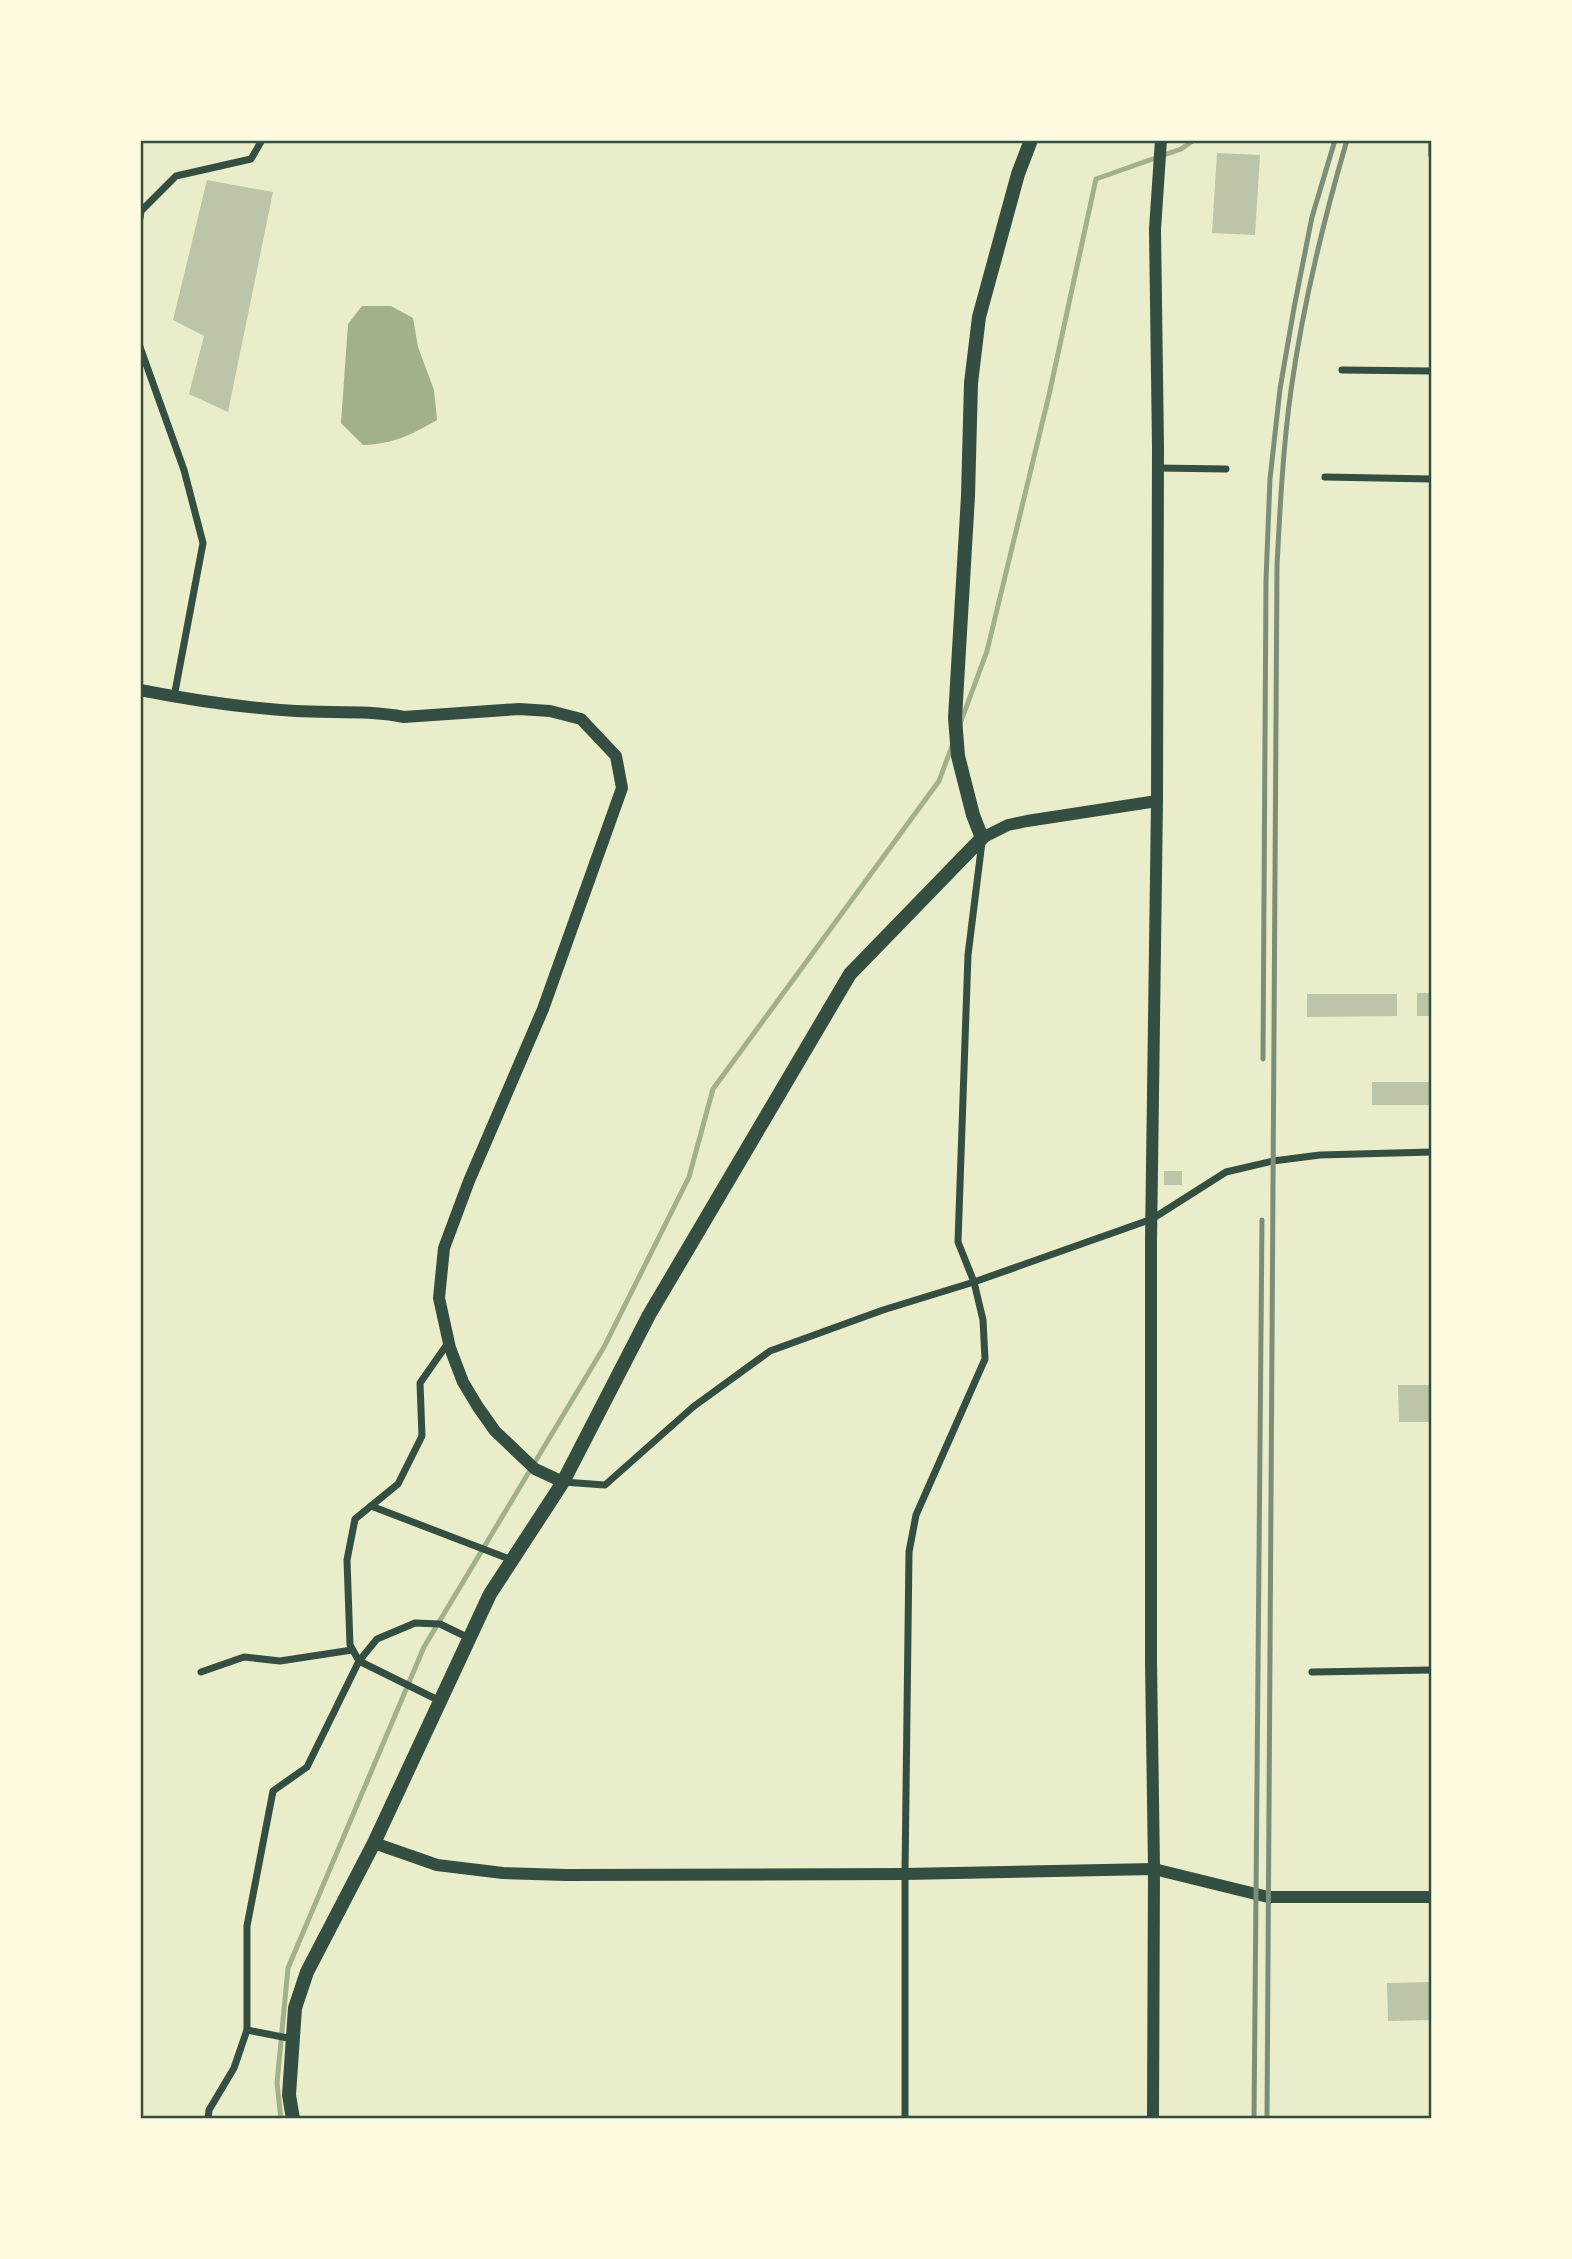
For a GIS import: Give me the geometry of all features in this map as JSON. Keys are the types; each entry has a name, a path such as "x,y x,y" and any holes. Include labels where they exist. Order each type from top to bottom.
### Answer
{"main road":[{"path":"293,2119 289,2095 295,2008 307,1972 374,1843 490,1594 563,1482 649,1315 849,974 982,838 973,815 958,756 955,718 968,496 971,383 979,317 1018,174 1031,140"}],"street":[{"path":"140,218 141,211 176,176 251,159 262,140"},
{"path":"1153,2119 1152,1219 1158,468 1155,229 1161,140"},
{"path":"1432,140 1432,155"},
{"path":"140,346 184,470 203,544 174,697"},
{"path":"1342,370 1432,371"},
{"path":"1158,468 1226,469"},
{"path":"1325,477 1432,479"},
{"path":"140,690 174,697 294,711 388,714 404,717 519,709 550,711 581,719 616,755 622,788 543,1009 474,1168 444,1248 439,1298 449,1343 463,1382 495,1431 535,1469 563,1482 605,1485 693,1408 770,1351 1152,1219 1226,1172 1320,1155 1432,1152"},
{"path":"905,2119 909,1552 916,1515 985,1359 983,1320 974,1282 958,1242 968,955 982,838 1008,825 1157,801"},
{"path":"440,1701 359,1661 350,1645 347,1560 355,1519 398,1483 422,1436 420,1383 449,1343"},
{"path":"371,1506 512,1560"},
{"path":"208,2119 209,2110 234,2067 247,2030 247,1926 273,1791 307,1767 359,1661 377,1639 415,1623 440,1624 469,1638"},
{"path":"201,1672 244,1657 279,1661 352,1650"},
{"path":"1312,1672 1432,1670"},
{"path":"374,1843 437,1865 503,1873 905,1874 1154,1869 1268,1897 1432,1897"},
{"path":"247,2030 293,2039"}],"shaded area":[{"path":"362,306 391,306 413,318 418,347 434,390 437,420 402,438 363,445 341,423 348,324"}],"building":[{"path":"1217,153 1260,155 1255,235 1212,233"},
{"path":"207,180 273,192 228,412 189,394 204,336 173,320"},
{"path":"1417,993 1432,993 1432,1016 1417,1016"},
{"path":"1307,994 1397,994 1397,1016 1307,1017"},
{"path":"1372,1082 1432,1082 1432,1105 1372,1105"},
{"path":"1164,1171 1182,1171 1182,1185 1164,1185"},
{"path":"1398,1385 1432,1385 1432,1422 1399,1422"},
{"path":"1432,1982 1432,2020 1388,2021 1387,1983"}],"waterway":[{"path":"960,724 987,651 1049,395 1096,179 1181,149 1194,140"},
{"path":"281,2119 277,2083 288,1968 424,1647 604,1347 689,1177 713,1089 939,781 952,746"}],"railway":[{"path":"1263,1059 1266,580 1270,479 1280,389 1294,308 1312,217 1335,140"},
{"path":"1267,2119 1277,566 1288,412 1301,327 1314,264 1347,140"},
{"path":"1254,2119 1262,1220"}]}
